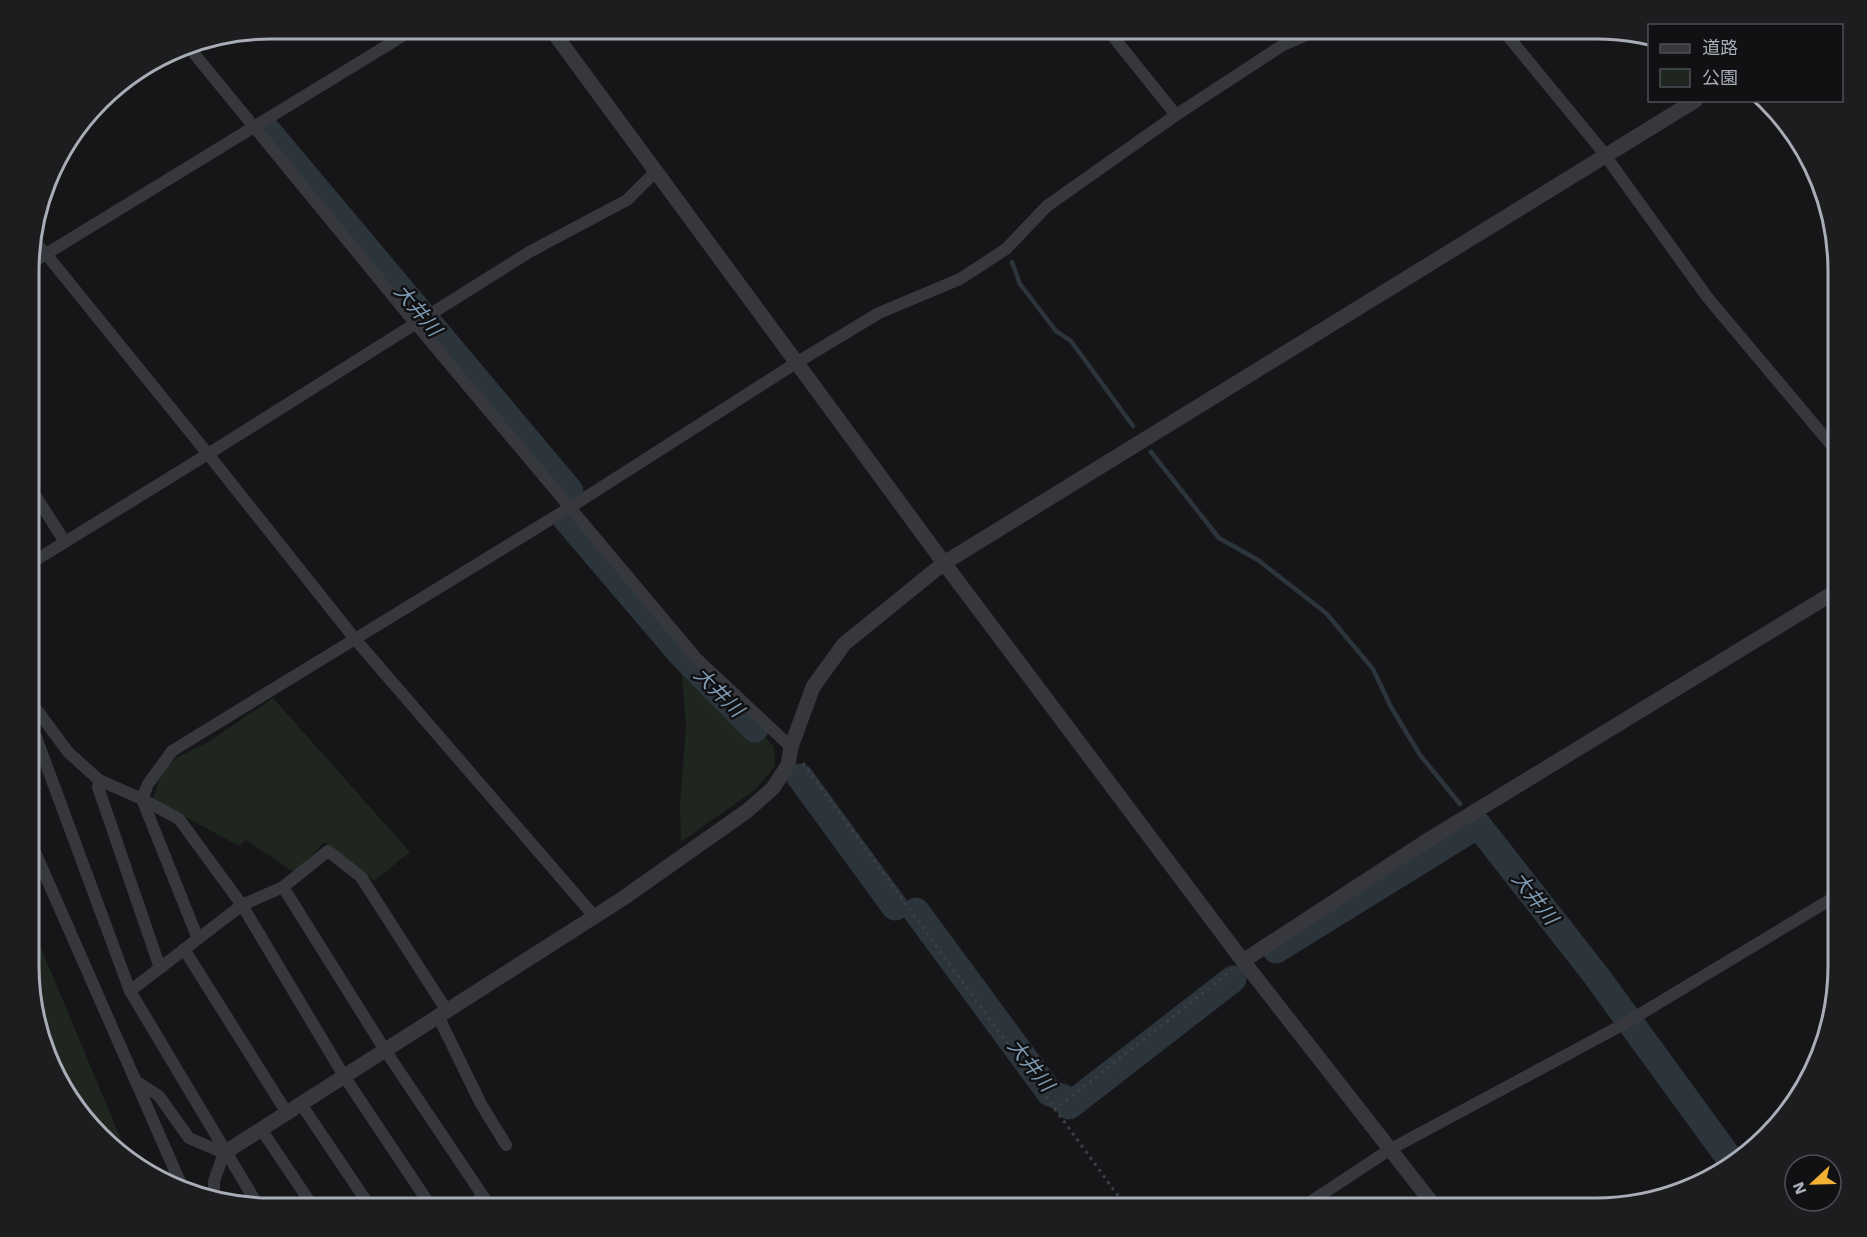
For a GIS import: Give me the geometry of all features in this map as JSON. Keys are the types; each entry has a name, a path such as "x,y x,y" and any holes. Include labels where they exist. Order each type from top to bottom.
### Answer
{"street":[{"path":"39,258 396,39"},
{"path":"559,39 944,563 1243,961 1428,1198"},
{"path":"1116,39 1176,115"},
{"path":"198,939 142,799 148,784 172,751 569,508 796,363 879,313 960,279 997,255 1047,206 1176,115 1283,45 1296,39"},
{"path":"1511,39 1606,156 1708,298 1828,441"},
{"path":"194,52 415,323 698,660 791,747"},
{"path":"214,1191 214,1181 224,1153 594,916 756,804 773,788 788,765 791,747 813,687 844,644 944,563 1693,102"},
{"path":"39,558 531,251 627,200 655,172"},
{"path":"40,248 355,639 594,916"},
{"path":"39,501 65,542"},
{"path":"1243,961 1425,842 1828,596"},
{"path":"39,713 57,737 99,780 180,819 242,905 344,1076 425,1198"},
{"path":"39,734 57,737"},
{"path":"39,749 130,991 224,1153 253,1198"},
{"path":"99,780 98,787 160,968"},
{"path":"130,991 242,905 283,887 328,851 361,878 442,1014 481,1104 506,1145"},
{"path":"39,861 179,1179"},
{"path":"283,887 385,1050 483,1197"},
{"path":"1316,1198 1389,1150 1627,1022 1828,901"},
{"path":"184,950 287,1113"},
{"path":"137,1082 159,1096 189,1138 224,1153"},
{"path":"301,1104 362,1198"},
{"path":"261,1129 307,1198"}],"path":[{"path":"791,747 1120,1198"},
{"path":"1054,1110 1243,961"}],"green space":[{"path":"687,664 746,725 760,731 774,747 775,766 756,789 681,842 680,804 686,725 681,668"},
{"path":"273,698 410,852 374,881 324,842 295,873 246,840 239,846 153,799 161,773 176,758 210,741"},
{"path":"39,943 123,1144 107,1130 78,1095 51,1041 43,1011 39,981"}],"waterway":[{"name":"大井川","path":"266,129 570,491"},
{"path":"1012,262 1020,284 1056,331 1071,341 1133,426"},
{"path":"1151,452 1219,538 1258,560 1326,613 1373,669 1391,707 1420,755 1460,804"},
{"name":"大井川","path":"566,519 682,655 755,729"},
{"name":"大井川","path":"800,777 895,907"},
{"name":"大井川","path":"1276,950 1478,825 1595,974 1728,1157"},
{"name":"大井川","path":"916,911 1050,1093 1064,1098"},
{"name":"大井川","path":"1069,1106 1233,979"}]}
